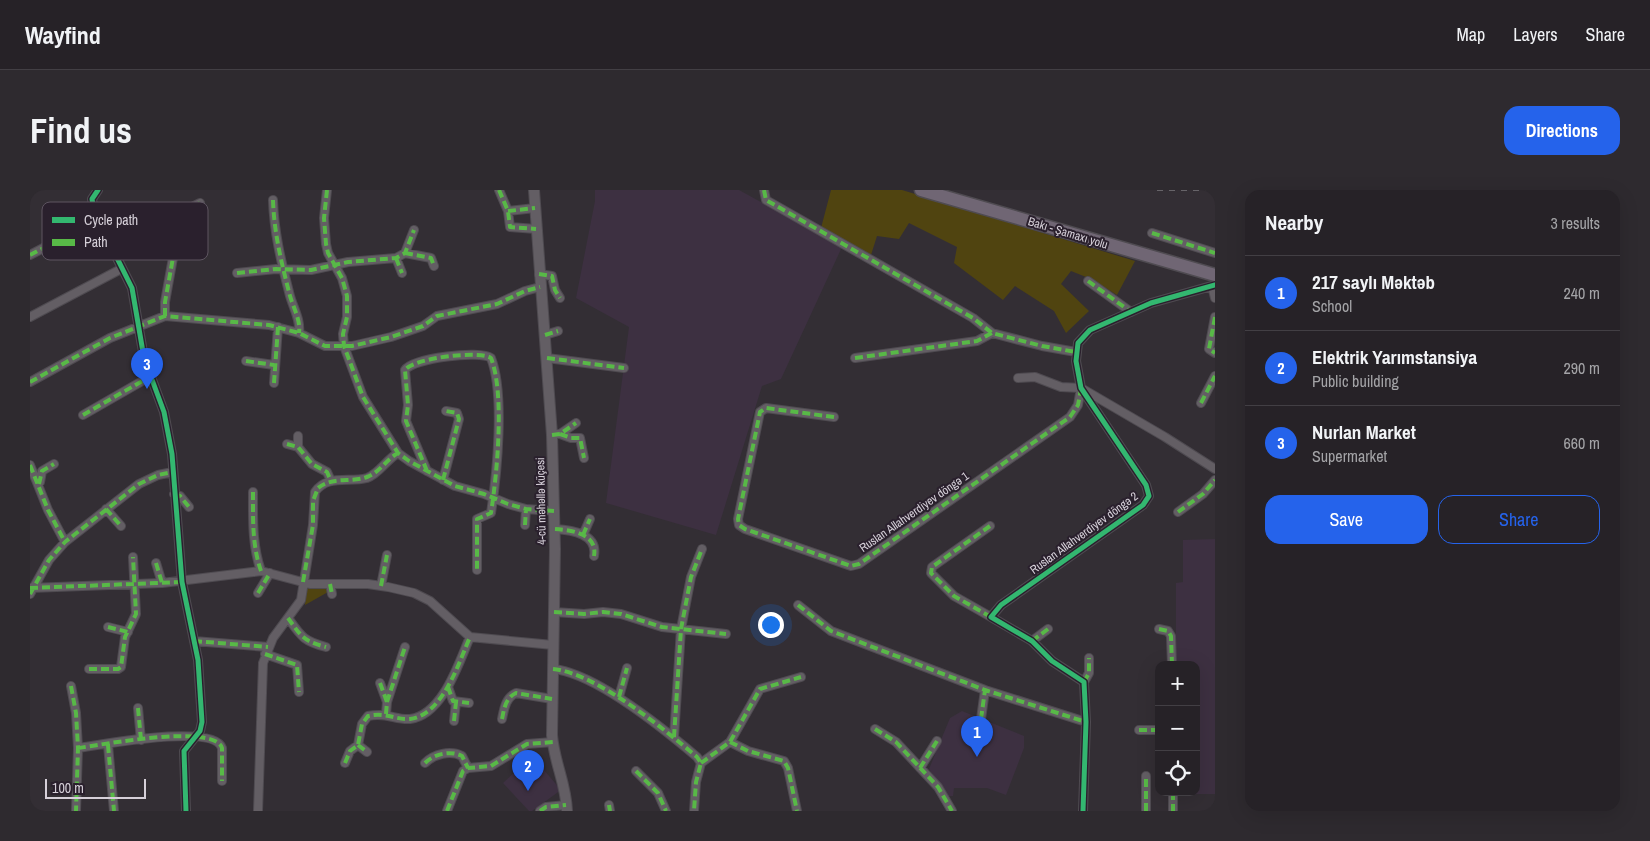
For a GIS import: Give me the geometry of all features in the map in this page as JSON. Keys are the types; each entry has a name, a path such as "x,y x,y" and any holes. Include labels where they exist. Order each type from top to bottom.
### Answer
{"highway":[{"name":"Bakı - Şamaxı yolu","path":"921,190 1214,282"},
{"name":"Bakı - Şamaxı yolu","path":"954,190 1215,267"}],"street":[{"path":"327,190 324,218 326,244 342,278 347,296 347,317 343,334 344,346 363,397 398,453 443,480 526,509 554,511"},
{"path":"499,190 508,211 510,227 536,230"},
{"name":"4-cü məhəllə küçesi","path":"534,190 540,287 556,434 553,742 565,784 566,808"},
{"path":"764,190 766,200 973,318 992,333 1050,348 1076,352 1080,338 1090,330 1131,312 1214,282 1215,298"},
{"path":"273,200 274,228 289,295 299,321 299,334"},
{"path":"508,211 535,208"},
{"path":"237,273 283,269 311,270 354,261 396,258 405,253 414,230"},
{"path":"1152,233 1215,253"},
{"path":"30,255 42,249"},
{"path":"405,253 431,258 434,266"},
{"path":"396,258 402,273"},
{"path":"117,260 132,288 144,358 164,412 173,472 182,582 200,678 202,722 200,731 184,751 186,811"},
{"path":"164,316 173,260"},
{"path":"30,317 121,269"},
{"path":"539,274 552,276 555,290 560,298"},
{"path":"1088,281 1131,312"},
{"path":"30,382 102,342 164,316 240,321 278,327 325,346 344,346 368,343 391,337 423,326 437,316 496,304 525,291 540,287"},
{"path":"1215,317 1209,349 1215,353"},
{"path":"274,383 278,327"},
{"path":"545,335 558,331"},
{"path":"855,358 977,341 992,333"},
{"name":"Ruslan Allahverdiyev döngə 2","path":"991,617 1001,605 1143,505 1149,496 1146,485 1081,388 1077,372 1076,352"},
{"path":"427,471 427,466 406,421 408,405 405,370 412,364 448,357 486,354 492,358 494,363 497,386 498,456 491,513 478,519 477,570"},
{"path":"547,358 624,368"},
{"path":"246,360 274,365"},
{"path":"83,415 151,376"},
{"path":"1201,403 1215,376"},
{"path":"1018,378 1034,377 1061,387 1081,388 1165,437 1215,469"},
{"name":"Ruslan Allahverdiyev döngə 1","path":"834,418 766,408 760,412 739,525 745,529 851,566 859,564 1070,417 1078,405 1081,388"},
{"path":"443,480 459,419 458,413 446,411"},
{"path":"556,434 576,423"},
{"path":"556,434 580,438 584,458"},
{"path":"298,436 298,446 312,464 328,472 331,481"},
{"path":"287,444 293,447 298,446"},
{"path":"258,811 266,651 300,602 313,525 315,492 322,484 331,481 369,477 389,458 398,453"},
{"path":"39,484 42,471 54,464"},
{"path":"30,465 48,510 65,542"},
{"path":"31,590 49,560 65,542 106,509 147,480 173,472"},
{"path":"1178,512 1203,494 1215,480"},
{"path":"253,492 253,538 255,554 261,571"},
{"path":"174,494 180,496 189,507"},
{"path":"106,509 122,526"},
{"path":"525,525 526,509"},
{"path":"583,535 590,519"},
{"path":"990,526 932,567 931,573 954,596 1032,641 1052,661 1084,682"},
{"path":"555,529 570,529 583,535 595,546 594,556"},
{"path":"674,738 681,629 691,577 702,548"},
{"path":"381,586 388,555"},
{"path":"89,669 118,669 121,667 124,641 136,614 136,585 133,557"},
{"path":"156,563 162,584"},
{"path":"31,590 162,584 261,571 303,582 381,586 422,597 441,609 470,637 553,645"},
{"path":"258,593 270,573"},
{"path":"330,584 332,594"},
{"path":"798,605 830,632 985,690 1086,722"},
{"path":"554,612 584,614 603,612 681,629 726,634"},
{"path":"288,618 302,638 309,643 326,647"},
{"path":"108,627 128,632"},
{"path":"1032,641 1048,629"},
{"path":"1159,630 1168,631 1171,636 1172,661"},
{"path":"345,763 350,751 358,745 364,719 368,716 386,714 400,718 418,717 431,708 456,672 470,637"},
{"path":"194,641 266,651 297,665 299,692"},
{"path":"386,714 387,702 405,647"},
{"path":"1083,811 1086,722 1084,682 1089,673 1089,658"},
{"path":"619,697 627,668"},
{"path":"553,669 568,672 619,697 674,738 701,762"},
{"path":"694,811 696,782 701,762 730,742 760,689 801,677"},
{"path":"380,683 387,702"},
{"path":"71,686 76,712 78,748 76,811"},
{"path":"448,686 453,701 469,703"},
{"path":"981,719 985,690"},
{"path":"502,720 506,704 511,695 516,693 552,699"},
{"path":"454,721 456,702"},
{"path":"138,708 141,740"},
{"path":"875,729 893,738 938,787 952,811"},
{"path":"1139,730 1155,730"},
{"path":"78,748 179,735 216,741 222,745 222,781"},
{"path":"920,768 937,741"},
{"path":"447,811 459,777 468,768 491,766 526,744 553,742"},
{"path":"730,742 748,750 784,761 788,768 797,811"},
{"path":"108,745 114,811"},
{"path":"358,745 367,752"},
{"path":"425,763 436,755 454,753 462,756 468,768"},
{"path":"636,771 658,793 666,811"},
{"path":"1146,776 1146,811"},
{"path":"1173,796 1173,811"},
{"path":"540,811 546,807 566,808"}],"shaded area":[{"path":"595,190 739,190 842,247 781,379 762,386 716,535 606,503 629,327 576,298 595,201"},
{"path":"831,190 902,190 1135,261 1117,295 1091,279 1071,271 1061,284 1089,311 1066,333 1054,311 1015,286 1003,300 954,263 957,247 909,223 899,239 877,236 871,255 821,228"},
{"path":"1215,539 1215,794 1200,794 1200,661 1176,661 1176,583 1183,582 1183,540"},
{"path":"306,587 326,587 328,592 305,605"},
{"path":"962,711 1024,736 1024,748 1006,795 987,788 954,788 953,796 947,796 929,769 950,718"},
{"path":"532,756 561,790 532,811 529,811 503,783"}],"railway":[{"path":"1157,190 1215,190"}],"marked path":[{"path":"327,190 324,218 326,244 328,253 342,278 347,296 347,317 343,334 344,346 363,397 398,453 455,486 526,509 554,511"},
{"path":"499,190 508,211 510,227 536,229"},
{"path":"764,190 766,200 973,318 992,333 1042,346 1076,352"},
{"path":"273,200 278,246 290,297 298,318 299,333"},
{"path":"508,211 535,208"},
{"path":"237,273 276,269 311,270 348,262 396,258 405,253 414,230"},
{"path":"1152,233 1215,253"},
{"path":"30,255 42,249"},
{"path":"405,253 431,258 434,266"},
{"path":"396,258 402,273"},
{"path":"165,316 165,302 173,260"},
{"path":"539,274 552,276 555,290 560,298"},
{"path":"1088,281 1131,312"},
{"path":"30,382 110,338 165,316 269,325 299,333 325,346 352,346 391,337 423,326 437,316 497,304 525,291 540,287"},
{"path":"1215,317 1209,349 1215,353"},
{"path":"274,383 278,327"},
{"path":"545,335 558,331"},
{"path":"855,358 977,341 992,333"},
{"path":"427,471 406,421 408,405 405,370 420,362 461,355 491,358 498,392 499,434 491,513 477,519 477,570"},
{"path":"547,358 624,368"},
{"path":"246,361 274,365"},
{"path":"83,415 151,376"},
{"path":"1201,403 1215,376"},
{"path":"834,417 766,408 760,412 738,519 739,525 745,529 851,566 859,564 1070,417 1078,405 1081,389"},
{"path":"443,480 459,419 457,413 446,411"},
{"path":"552,435 560,434 576,423"},
{"path":"560,434 571,438 580,438 584,458"},
{"path":"287,444 298,447 312,464 327,472 331,481"},
{"path":"303,582 313,525 313,501 318,488 330,482 367,477 398,453"},
{"path":"39,484 42,471 54,464"},
{"path":"30,465 48,510 65,542"},
{"path":"30,594 49,560 65,542 139,484 158,475 173,472"},
{"path":"1178,512 1203,494 1215,480"},
{"path":"253,492 255,542 261,571"},
{"path":"174,494 180,496 189,507"},
{"path":"106,509 121,526"},
{"path":"525,525 526,509"},
{"path":"583,535 590,519"},
{"path":"990,526 932,567 931,573 954,596 991,617"},
{"path":"555,529 576,532 588,538 592,543 594,556"},
{"path":"674,737 681,629 691,577 702,549"},
{"path":"381,586 387,555"},
{"path":"89,669 118,669 121,667 125,637 136,614 133,557"},
{"path":"156,563 162,583"},
{"path":"258,593 270,573"},
{"path":"30,588 182,582 182,587"},
{"path":"330,584 332,594"},
{"path":"798,605 831,631 985,690 1086,722"},
{"path":"554,612 621,614 662,627 726,634"},
{"path":"288,618 303,637 326,647"},
{"path":"108,627 128,632"},
{"path":"1032,641 1048,629"},
{"path":"1159,629 1168,631 1171,636 1172,661"},
{"path":"345,763 350,751 358,745 362,724 368,716 386,715 410,719 422,715 432,708 441,698 455,673 470,637"},
{"path":"194,641 268,647"},
{"path":"386,714 387,702 405,647"},
{"path":"265,654 297,665 299,692"},
{"path":"1084,682 1089,673 1089,658"},
{"path":"619,697 627,668"},
{"path":"553,669 589,680 609,691 667,732 697,757 701,763 696,782 694,811"},
{"path":"701,763 730,742 760,689 801,677"},
{"path":"380,683 387,702"},
{"path":"71,686 76,713 78,748 76,811"},
{"path":"448,687 453,701 469,703"},
{"path":"981,719 985,690"},
{"path":"502,719 507,701 516,693 552,699"},
{"path":"454,721 456,702"},
{"path":"138,708 141,740"},
{"path":"875,729 896,742 938,787 952,811"},
{"path":"1139,730 1155,730"},
{"path":"78,748 132,740 179,736 199,737 214,741 222,748 222,781"},
{"path":"920,768 937,741"},
{"path":"447,811 463,771 468,768 491,766 527,744 553,742"},
{"path":"730,742 748,751 784,761 788,768 797,811"},
{"path":"108,745 114,811"},
{"path":"358,745 367,752"},
{"path":"425,763 437,755 452,753 462,756 468,768"},
{"path":"636,771 658,793 666,811"},
{"path":"1146,776 1146,811"},
{"path":"1173,796 1173,811"},
{"path":"540,811 546,807 566,805"},
{"path":"609,805 610,811"}],"cycle path":[{"path":"92,202 92,199 98,190"},
{"path":"118,260 132,288 144,358 164,412 172,454 182,582 198,660 202,722 200,731 184,751 186,811"},
{"path":"1083,811 1086,722 1084,682 1052,661 1032,641 991,617 1001,605 1143,505 1149,496 1146,485 1081,388 1076,361 1078,343 1090,330 1151,303 1215,285"}],"place":[{"name":"Nurlan Market","path":"147,389"},
{"name":"217 saylı Məktəb","path":"977,757"},
{"name":"Elektrik Yarımstansiya","path":"528,791"}]}
